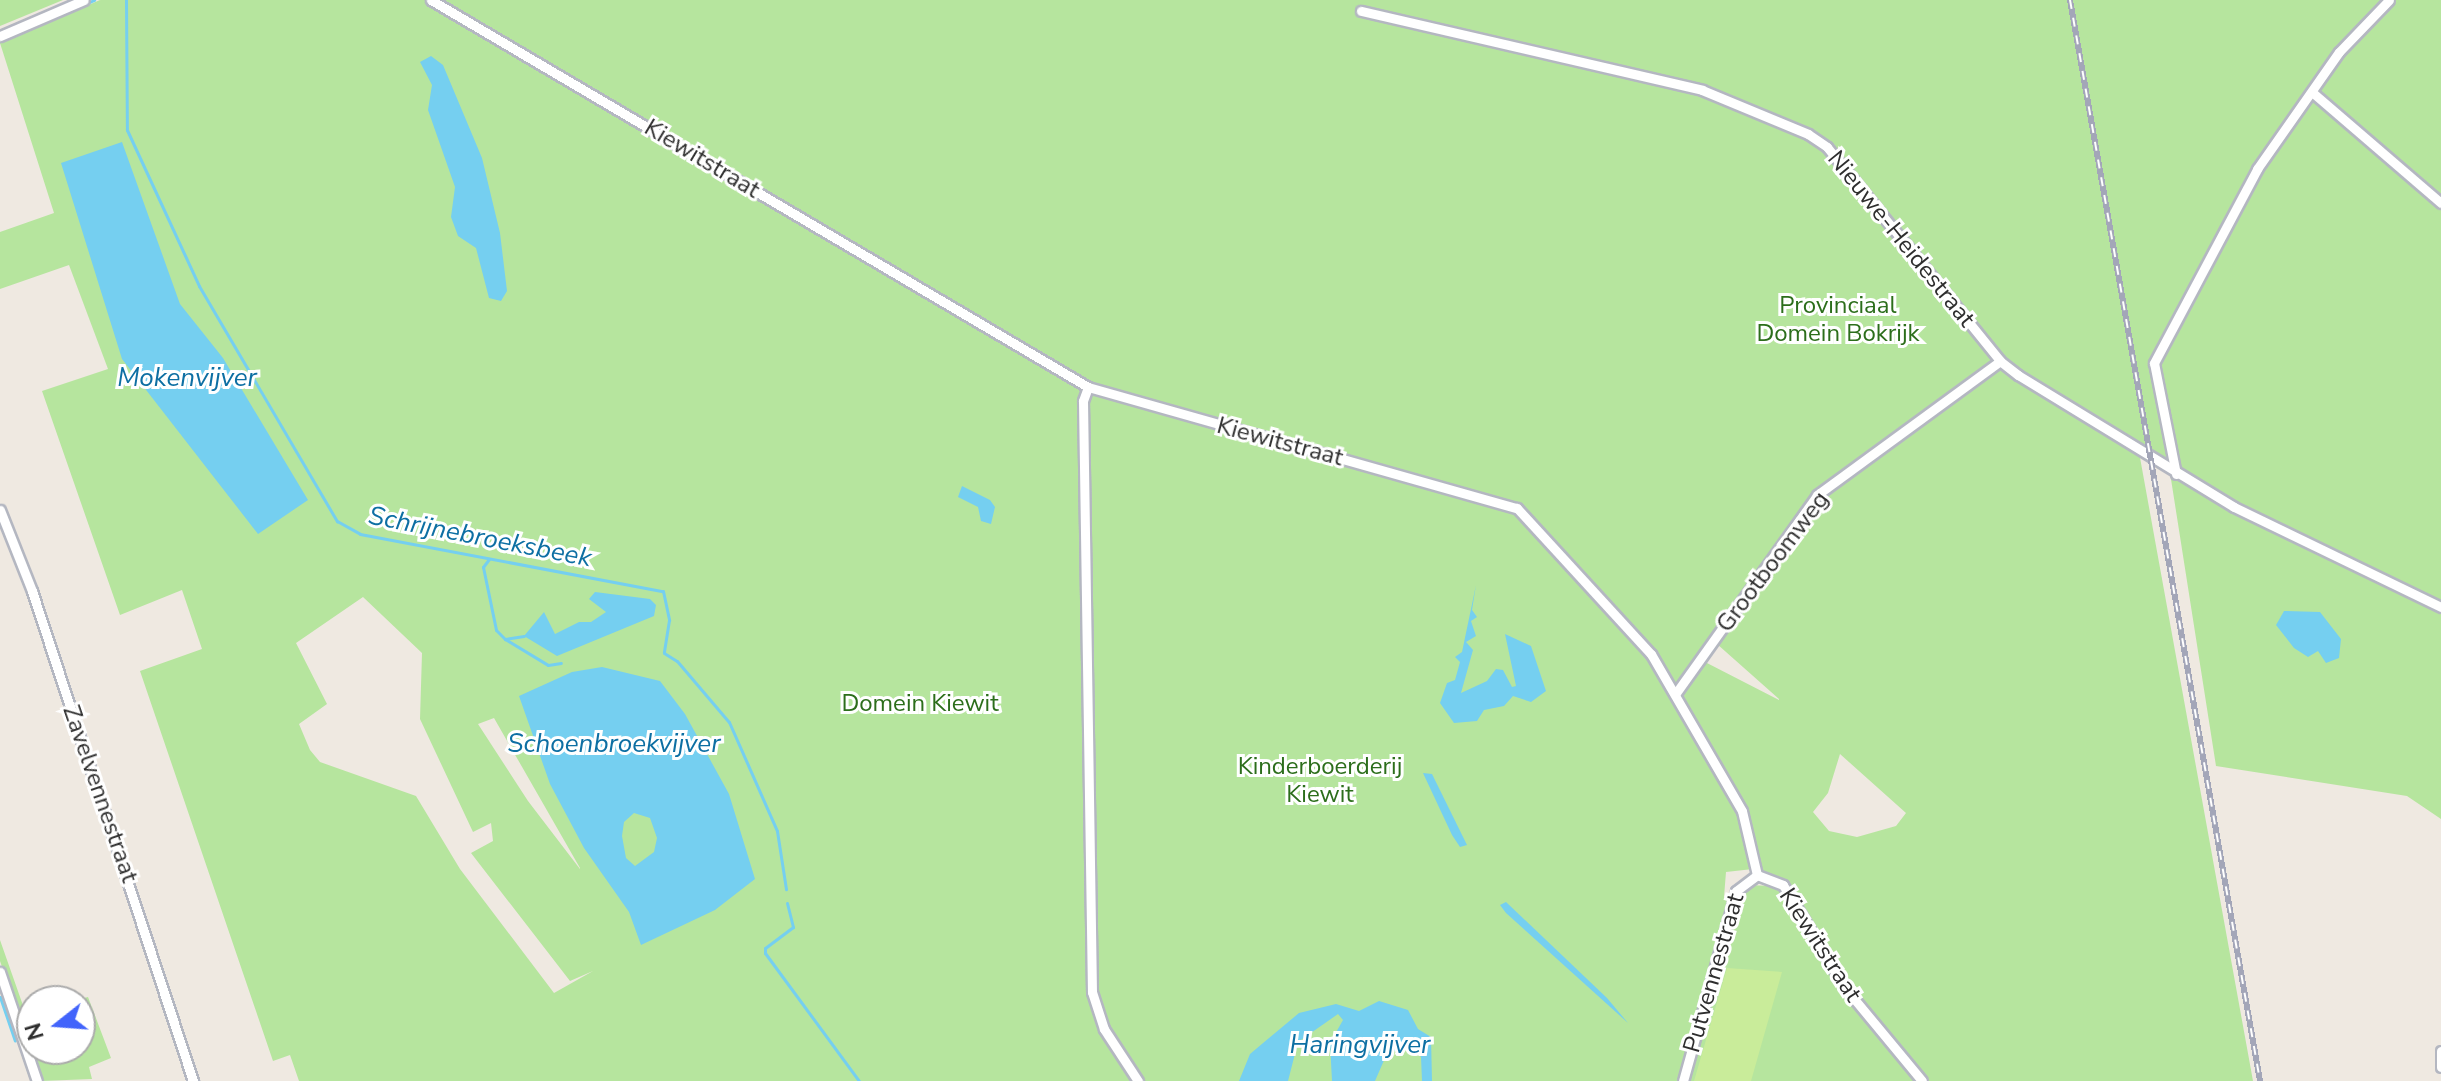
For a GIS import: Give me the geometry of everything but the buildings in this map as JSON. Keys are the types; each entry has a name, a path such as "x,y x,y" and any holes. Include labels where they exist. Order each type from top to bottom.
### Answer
{"street":[{"path":"0,36 84,0"},
{"name":"Kiewitstraat","path":"431,0 1088,387 1517,508 1634,632 1676,693 1742,811 1757,875 1783,885 1846,989 1922,1081"},
{"path":"2176,474 2154,363 2257,169 2339,52 2389,0"},
{"name":"Nieuwe-Heidestraat","path":"1361,11 1702,90 1808,134 1827,147 2000,361 2176,474 2441,607"},
{"path":"2312,92 2441,203"},
{"name":"Grootboomweg","path":"1676,693 1817,495 2000,361"},
{"path":"1088,387 1083,401 1092,992 1104,1029 1138,1081"},
{"name":"Zavelvennestraat","path":"0,510 32,591 192,1079"},
{"name":"Putvennestraat","path":"1683,1081 1736,891 1757,875"},
{"path":"0,972 37,1081"},
{"path":"2441,1051 2441,1067"},
{"path":"181,1081 192,1079"}],"green space":[{"path":"0,0 63,0 0,26"},
{"path":"100,0 2441,0 2441,819 2407,796 2216,766 2168,460 2137,441 2253,1081 1690,1081 1680,1073 1677,1081 299,1081 290,1055 273,1061 140,671 202,649 182,590 120,615 42,391 108,369 69,265 0,289 0,232 54,213 0,43","holes":["363,597 422,653 420,719 473,832 491,823 493,841 471,853 570,981 593,971 554,993 460,869 416,796 320,762 310,750 299,724 327,704 296,643","2284,612 2320,612 2287,637 2277,625","1717,644 1779,699 1705,662","494,718 580,869 528,801 478,724","1840,754 1906,813 1896,826 1857,837 1829,831 1813,812 1828,793","1762,868 1772,886 1748,885 1737,902 1724,897 1726,872"]},
{"path":"0,940 16,986 16,1008 0,961"},
{"path":"1727,968 1782,972 1751,1081 1694,1081"},
{"path":"96,1018 111,1058 96,1064"},
{"path":"36,1065 94,1065 89,1067 92,1079 41,1081"}],"water":[{"path":"431,56 443,65 482,158 500,233 507,291 501,301 489,298 476,248 458,236 451,217 455,187 428,110 432,85 420,62"},
{"name":"Mokenvijver","path":"122,142 180,304 223,358 308,500 258,534 122,359 61,163"},
{"path":"962,486 990,500 995,507 991,524 981,521 978,507 958,497"},
{"path":"1476,585 1472,610 1477,617 1471,621 1476,636 1466,642 1473,650 1461,693 1487,681 1496,669 1503,670 1512,687 1516,686 1505,634 1531,646 1546,691 1531,702 1513,696 1504,706 1484,710 1477,721 1454,723 1440,703 1447,683 1455,680 1460,662 1455,657 1462,652"},
{"path":"595,592 650,599 656,605 654,616 557,656 524,636 544,612 555,634 579,622 591,622 606,612 589,599"},
{"path":"2284,611 2320,612 2341,639 2339,658 2326,663 2318,651 2308,657 2294,648 2276,625"},
{"name":"Schoenbroekvijver","path":"602,667 660,681 685,714 729,794 755,879 715,910 641,945 629,912 584,848 550,784 519,696 572,672","holes":["634,813 650,818 657,838 654,852 635,866 626,858 622,836 624,822"]},
{"path":"1423,773 1432,774 1467,845 1460,847 1452,835"},
{"path":"1506,902 1607,998 1628,1023 1506,913 1500,905"},
{"name":"Haringvijver","path":"1379,1001 1408,1010 1418,1029 1431,1037 1432,1081 1422,1081 1421,1057 1412,1046 1400,1047 1385,1058 1375,1081 1332,1081 1330,1043 1343,1020 1338,1014 1298,1042 1288,1081 1239,1081 1250,1054 1299,1013 1336,1004 1359,1011"}],"waterway":[{"name":"Schrijnebroeksbeek","path":"85,4 94,0"},
{"name":"Schrijnebroeksbeek","path":"126,0 127,130 199,286 337,521 360,534 663,591 669,620 664,653 677,661 729,722 777,831 786,889"},
{"path":"489,559 483,567 496,630 505,639 524,636"},
{"path":"505,639 548,665 561,663"},
{"name":"Schrijnebroeksbeek","path":"787,903 793,927 765,948 765,953 859,1081"},
{"path":"0,997 15,1041"}],"railway":[{"path":"2070,0 2260,1081"}],"park label":[{"name":"Provinciaal Domein Bokrijk","path":"1838,320"},
{"name":"Domein Kiewit","path":"920,704"},
{"name":"Kinderboerderij Kiewit","path":"1320,781"}]}
